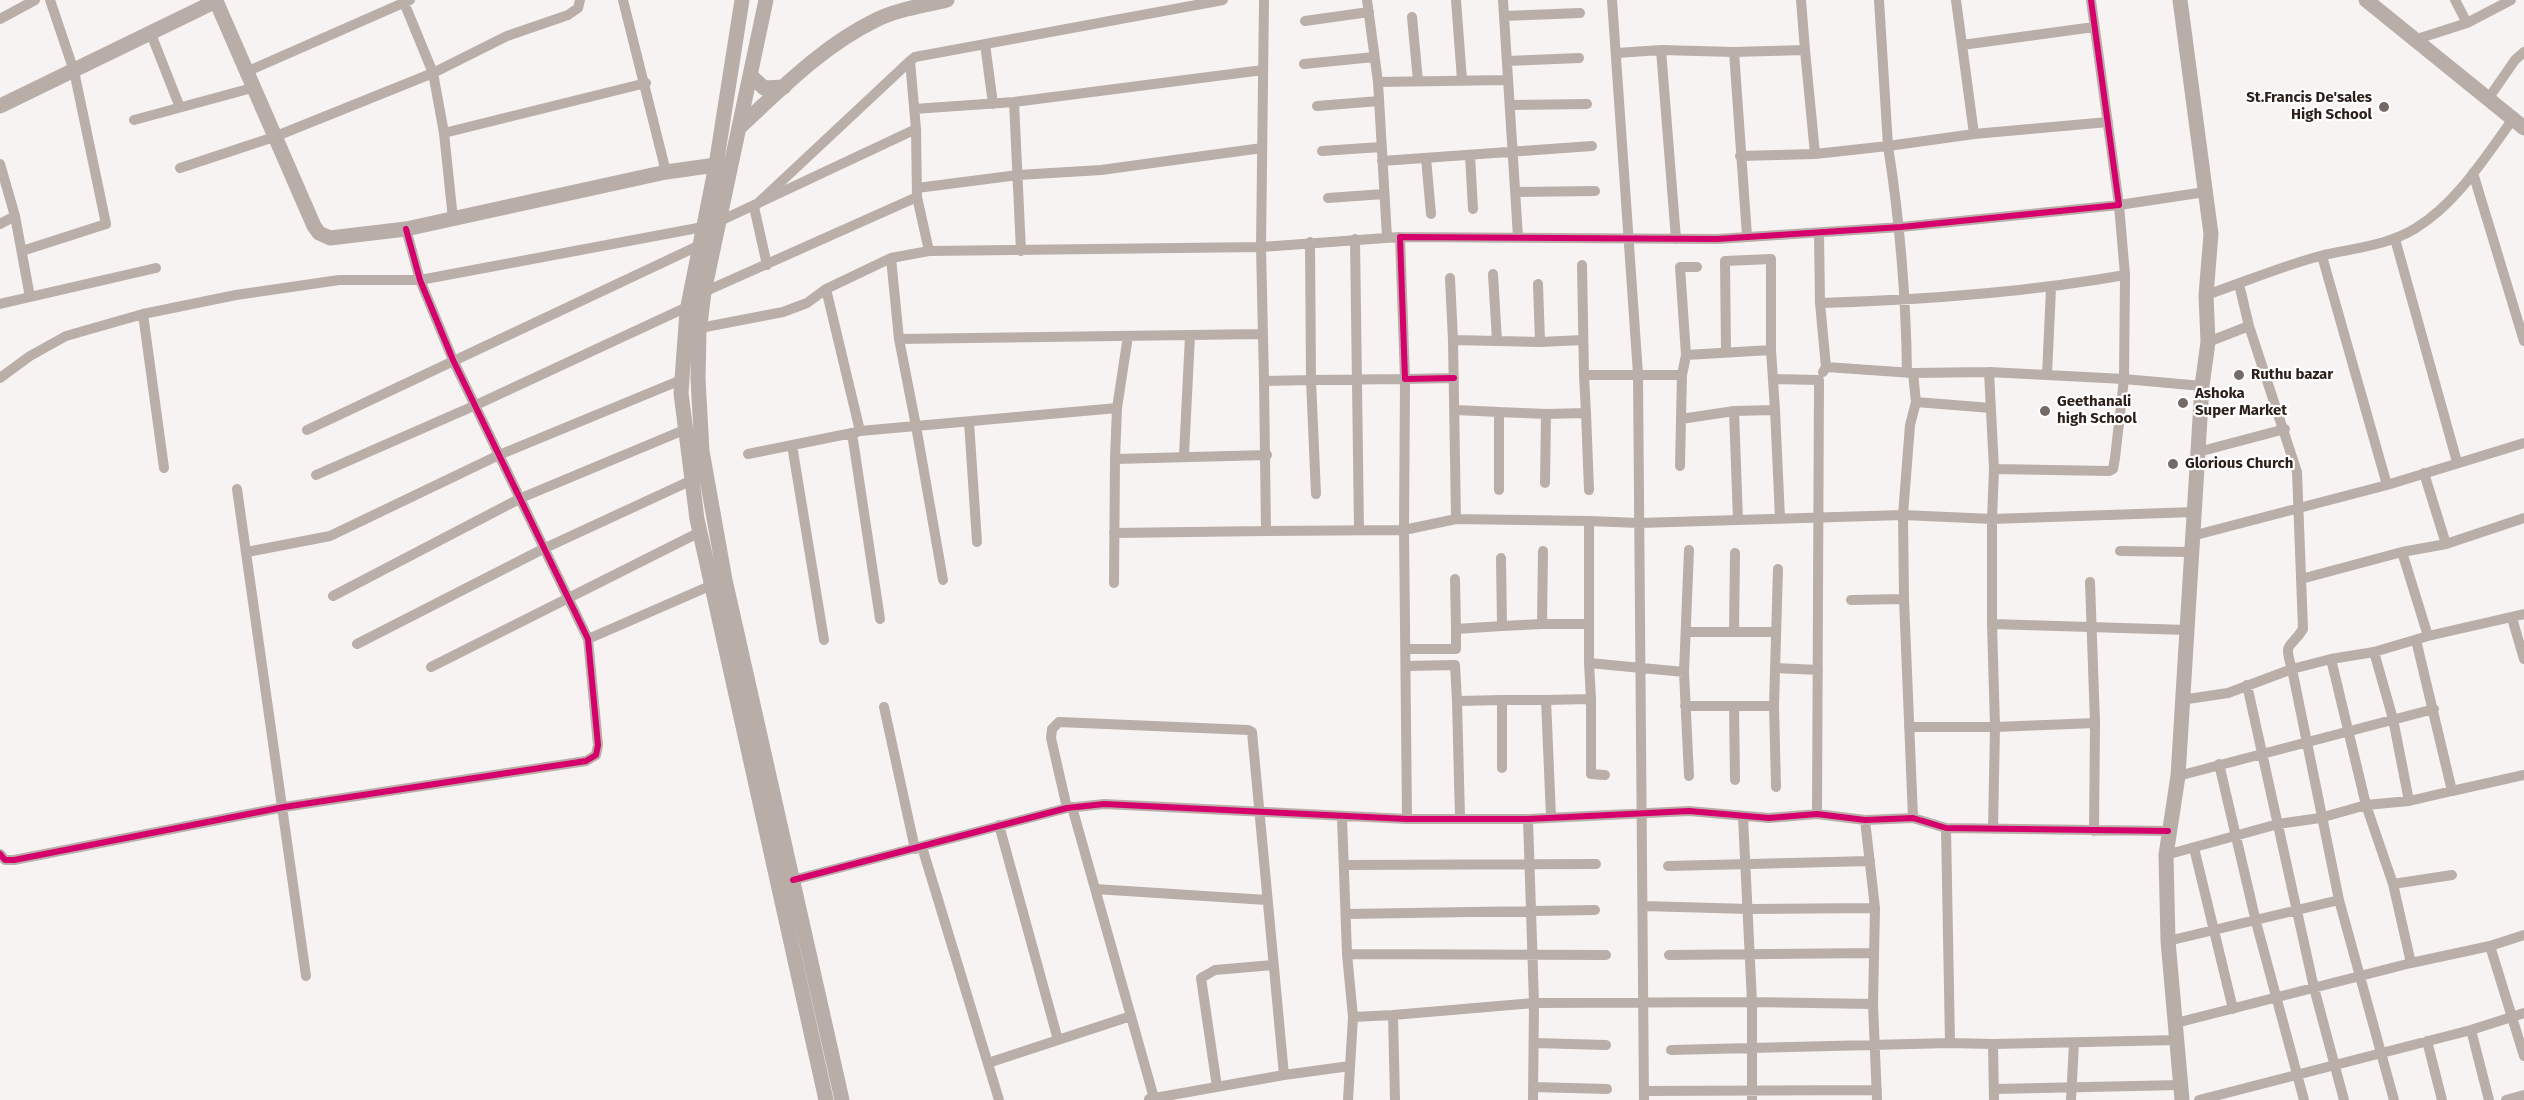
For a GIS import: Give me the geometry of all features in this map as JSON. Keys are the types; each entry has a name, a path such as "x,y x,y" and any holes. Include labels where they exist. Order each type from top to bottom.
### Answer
{"street":[{"path":"0,19 35,0"},
{"path":"22,251 106,224 74,72 50,0"},
{"path":"180,168 274,138 433,73 507,36 568,15 578,8 580,0"},
{"path":"623,0 646,83 666,172"},
{"path":"742,0 716,165 687,307 681,380 684,430 690,482 700,532 826,1100"},
{"path":"766,0 733,166 704,292 700,328 698,414 702,452 727,591 842,1100"},
{"path":"754,207 910,61 920,56 1223,0"},
{"path":"1264,0 1261,247 1267,454 1266,531"},
{"path":"1367,0 1378,82 1386,237"},
{"path":"1456,0 1462,80"},
{"path":"1503,0 1515,152 1518,237"},
{"path":"1612,0 1638,374 1639,668 1644,813 1644,1095 1877,1095 1873,1004 1875,908 1865,820"},
{"path":"1801,0 1815,153"},
{"path":"1879,0 1888,146 1901,227 1910,373 1916,402 1910,425 1903,515 1913,818"},
{"path":"1956,0 1974,134"},
{"path":"1994,469 2111,470 2115,458 2124,379 2125,275 2119,205 2091,0"},
{"path":"1993,1044 1994,1095 2181,1092 2169,941 2166,855 2178,776 2202,386 2208,342 2206,295 2211,234 2180,0"},
{"path":"2206,295 2322,256 2395,239 2417,227 2441,207 2518,123 2366,0"},
{"path":"2455,0 2467,23"},
{"path":"2414,40 2467,23 2511,0"},
{"path":"0,106 218,1 252,88 319,233 336,238 406,229 666,172 716,165 733,166"},
{"path":"246,72 406,1 433,73 444,133 453,219"},
{"path":"741,126 784,87 856,31 895,12 939,1"},
{"path":"1305,21 1368,12"},
{"path":"1504,16 1580,13"},
{"path":"1412,17 1418,81"},
{"path":"1962,45 2094,27"},
{"path":"151,34 179,105"},
{"path":"985,44 993,104"},
{"path":"1617,53 1805,50"},
{"path":"1660,51 1676,239"},
{"path":"1734,52 1747,236"},
{"path":"2488,99 2515,60 2524,52"},
{"path":"1304,64 1374,57"},
{"path":"1507,61 1579,58"},
{"path":"910,61 916,129 917,192 928,250"},
{"path":"914,109 1014,102 1263,70"},
{"path":"751,76 764,88 784,87"},
{"path":"1378,82 1508,80"},
{"path":"444,133 646,83"},
{"path":"134,120 179,105 252,88"},
{"path":"1317,106 1378,101"},
{"path":"1014,102 1021,251"},
{"path":"1511,105 1587,104"},
{"path":"1740,156 1815,153 1974,134 2108,122"},
{"path":"720,221 916,129"},
{"path":"1322,151 1381,147"},
{"path":"1382,161 1592,147"},
{"path":"704,292 767,265 917,192 1017,175 1101,170 1262,148"},
{"path":"1470,155 1473,209"},
{"path":"1426,158 1431,213"},
{"path":"1,167 15,216 30,297"},
{"path":"2473,173 2524,342"},
{"path":"1517,192 1595,191"},
{"path":"700,328 783,312 807,303 826,290 891,258 928,250 1021,251 1261,247 1386,237 1676,239 1819,234 2119,205 2205,192"},
{"path":"1328,198 1384,194"},
{"path":"754,207 767,265"},
{"path":"0,224 15,216"},
{"path":"0,378 30,356 66,336 143,314 236,295 339,280 420,280 703,227"},
{"path":"0,854 5,860 14,860 284,807 591,759 596,755 598,745 588,639 453,360 420,280 406,229"},
{"path":"1817,814 1819,380 1826,367 1820,303 1819,234"},
{"path":"1400,237 1405,379 1407,819"},
{"path":"1355,239 1359,529"},
{"path":"2395,239 2457,462"},
{"path":"1310,242 1311,380 1316,494"},
{"path":"307,430 700,244"},
{"path":"2322,256 2387,484"},
{"path":"891,258 898,339 943,580"},
{"path":"1726,352 1725,261 1771,259 1773,380 1780,518"},
{"path":"1582,266 1589,490"},
{"path":"1680,466 1682,375 1686,354 1680,267 1697,267"},
{"path":"0,304 156,268"},
{"path":"1493,274 1497,341"},
{"path":"1820,303 1906,300 2051,288 2125,275"},
{"path":"1450,278 1456,410 1456,519"},
{"path":"1539,284 1540,342"},
{"path":"2239,284 2249,326 2285,429 2297,472 2303,629 2286,649 2339,900 2394,1100"},
{"path":"2047,375 2051,288"},
{"path":"826,290 856,432 880,619"},
{"path":"316,475 476,405 687,307"},
{"path":"143,314 164,468"},
{"path":"2208,342 2249,326"},
{"path":"898,339 1262,334"},
{"path":"1114,584 1117,408 1128,336"},
{"path":"1184,455 1190,336"},
{"path":"1453,340 1540,342 1583,340"},
{"path":"1686,354 1772,350"},
{"path":"1826,367 1910,373 1989,372 2124,379 2202,386"},
{"path":"1989,372 1994,469 1992,519 1995,727 1993,829"},
{"path":"1584,375 1682,375"},
{"path":"1264,381 1454,378"},
{"path":"247,552 330,536 499,455 681,380"},
{"path":"1773,380 1819,380"},
{"path":"1916,402 1991,408"},
{"path":"748,454 856,432 1117,408"},
{"path":"1456,410 1546,414 1586,413"},
{"path":"1681,419 1734,411 1775,410"},
{"path":"1734,411 1737,520"},
{"path":"1498,412 1499,490"},
{"path":"1545,483 1546,414"},
{"path":"969,422 977,543"},
{"path":"2198,453 2285,429"},
{"path":"333,596 521,498 684,430"},
{"path":"2192,536 2387,484 2524,443"},
{"path":"792,445 824,640"},
{"path":"1115,459 1267,454"},
{"path":"2424,473 2446,544"},
{"path":"357,644 543,549 690,482"},
{"path":"237,489 284,807 288,858 306,976"},
{"path":"1114,533 1404,530 1456,519 1639,523 1903,515 1992,519 2194,512"},
{"path":"2301,579 2402,552 2446,544 2524,518"},
{"path":"1589,521 1591,774 1605,775"},
{"path":"431,667 700,532"},
{"path":"1689,550 1684,672 1689,776"},
{"path":"1542,624 1543,551"},
{"path":"2120,551 2192,552"},
{"path":"2402,552 2427,636"},
{"path":"1734,632 1735,553"},
{"path":"1501,558 1502,626"},
{"path":"1776,787 1774,706 1778,569"},
{"path":"1407,649 1456,649 1455,579"},
{"path":"2090,582 2089,627 2095,723 2094,831"},
{"path":"588,639 712,585"},
{"path":"1851,600 1904,599"},
{"path":"2181,700 2228,693 2292,669 2331,659 2374,652 2427,636 2524,614"},
{"path":"2512,618 2524,659"},
{"path":"1456,629 1589,624"},
{"path":"1992,624 2187,630"},
{"path":"1686,632 1776,632"},
{"path":"2416,640 2434,708 2451,791"},
{"path":"2374,652 2393,720 2409,801"},
{"path":"2331,659 2367,805 2393,884 2411,963"},
{"path":"1589,663 1684,672"},
{"path":"1407,666 1455,665 1460,818"},
{"path":"1775,668 1818,670"},
{"path":"2247,685 2314,988 2344,1100"},
{"path":"1457,701 1591,699"},
{"path":"1502,700 1502,768"},
{"path":"1546,700 1551,817"},
{"path":"1685,706 1774,706"},
{"path":"1734,706 1735,780"},
{"path":"884,707 918,848 999,1100"},
{"path":"2178,776 2434,708"},
{"path":"1284,1075 1254,736 1251,731 1062,721 1052,729 1051,738 1131,1016 1151,1099 1284,1075 1350,1066"},
{"path":"1909,727 1995,727 2095,723"},
{"path":"2219,764 2256,922 2304,1100"},
{"path":"2166,855 2278,824 2320,818 2367,805 2409,801 2524,775"},
{"path":"793,880 1070,807 1104,804 1260,814 1407,819 1528,819 1689,811 1769,818 1817,814 1865,820 1913,818 1946,828 2168,831"},
{"path":"1743,817 1749,909 1752,1096"},
{"path":"1342,818 1347,954 1353,1017 1348,1100"},
{"path":"1528,819 1534,1003 1533,1100"},
{"path":"999,825 1058,1040"},
{"path":"1946,828 1950,1042"},
{"path":"2194,848 2233,1009"},
{"path":"1668,866 1870,861"},
{"path":"1344,865 1596,864"},
{"path":"2393,884 2451,875"},
{"path":"1095,889 1268,900"},
{"path":"2169,941 2256,922 2339,900"},
{"path":"1643,906 1749,909 1875,908"},
{"path":"1347,914 1595,910"},
{"path":"2176,1023 2411,963 2490,946 2524,935"},
{"path":"2490,946 2519,1015 2524,1056"},
{"path":"1670,956 1874,953"},
{"path":"1347,954 1606,955"},
{"path":"1216,1087 1202,978 1215,970 1273,965"},
{"path":"1353,1017 1393,1016 1534,1003 1873,1004"},
{"path":"2202,1100 2244,1095 2297,1073 2471,1030 2519,1015"},
{"path":"988,1062 1131,1016"},
{"path":"1393,1016 1395,1100"},
{"path":"2471,1030 2489,1100"},
{"path":"1671,1050 1874,1046 1950,1042 1993,1044 2178,1040"},
{"path":"2427,1041 2442,1100"},
{"path":"1534,1043 1606,1045"},
{"path":"2072,1094 2074,1043"},
{"path":"1533,1087 1607,1089"},
{"path":"2506,1100 2524,1095"}],"cycle path":[{"path":"1454,378 1405,379 1400,237 1717,239 1901,227 2119,205 2091,0"},
{"path":"0,854 5,860 14,860 284,807 586,761 596,755 598,745 588,639 453,360 420,280 406,229"},
{"path":"793,880 1067,808 1104,804 1407,819 1528,819 1689,811 1769,818 1817,814 1865,820 1913,818 1946,828 2168,831"}],"place":[{"name":"St.Francis De'sales High School","path":"2384,107"},
{"name":"Ruthu bazar","path":"2239,375"},
{"name":"Ashoka Super Market","path":"2183,403"},
{"name":"Geethanali high School","path":"2045,411"},
{"name":"Glorious Church","path":"2173,464"}]}
